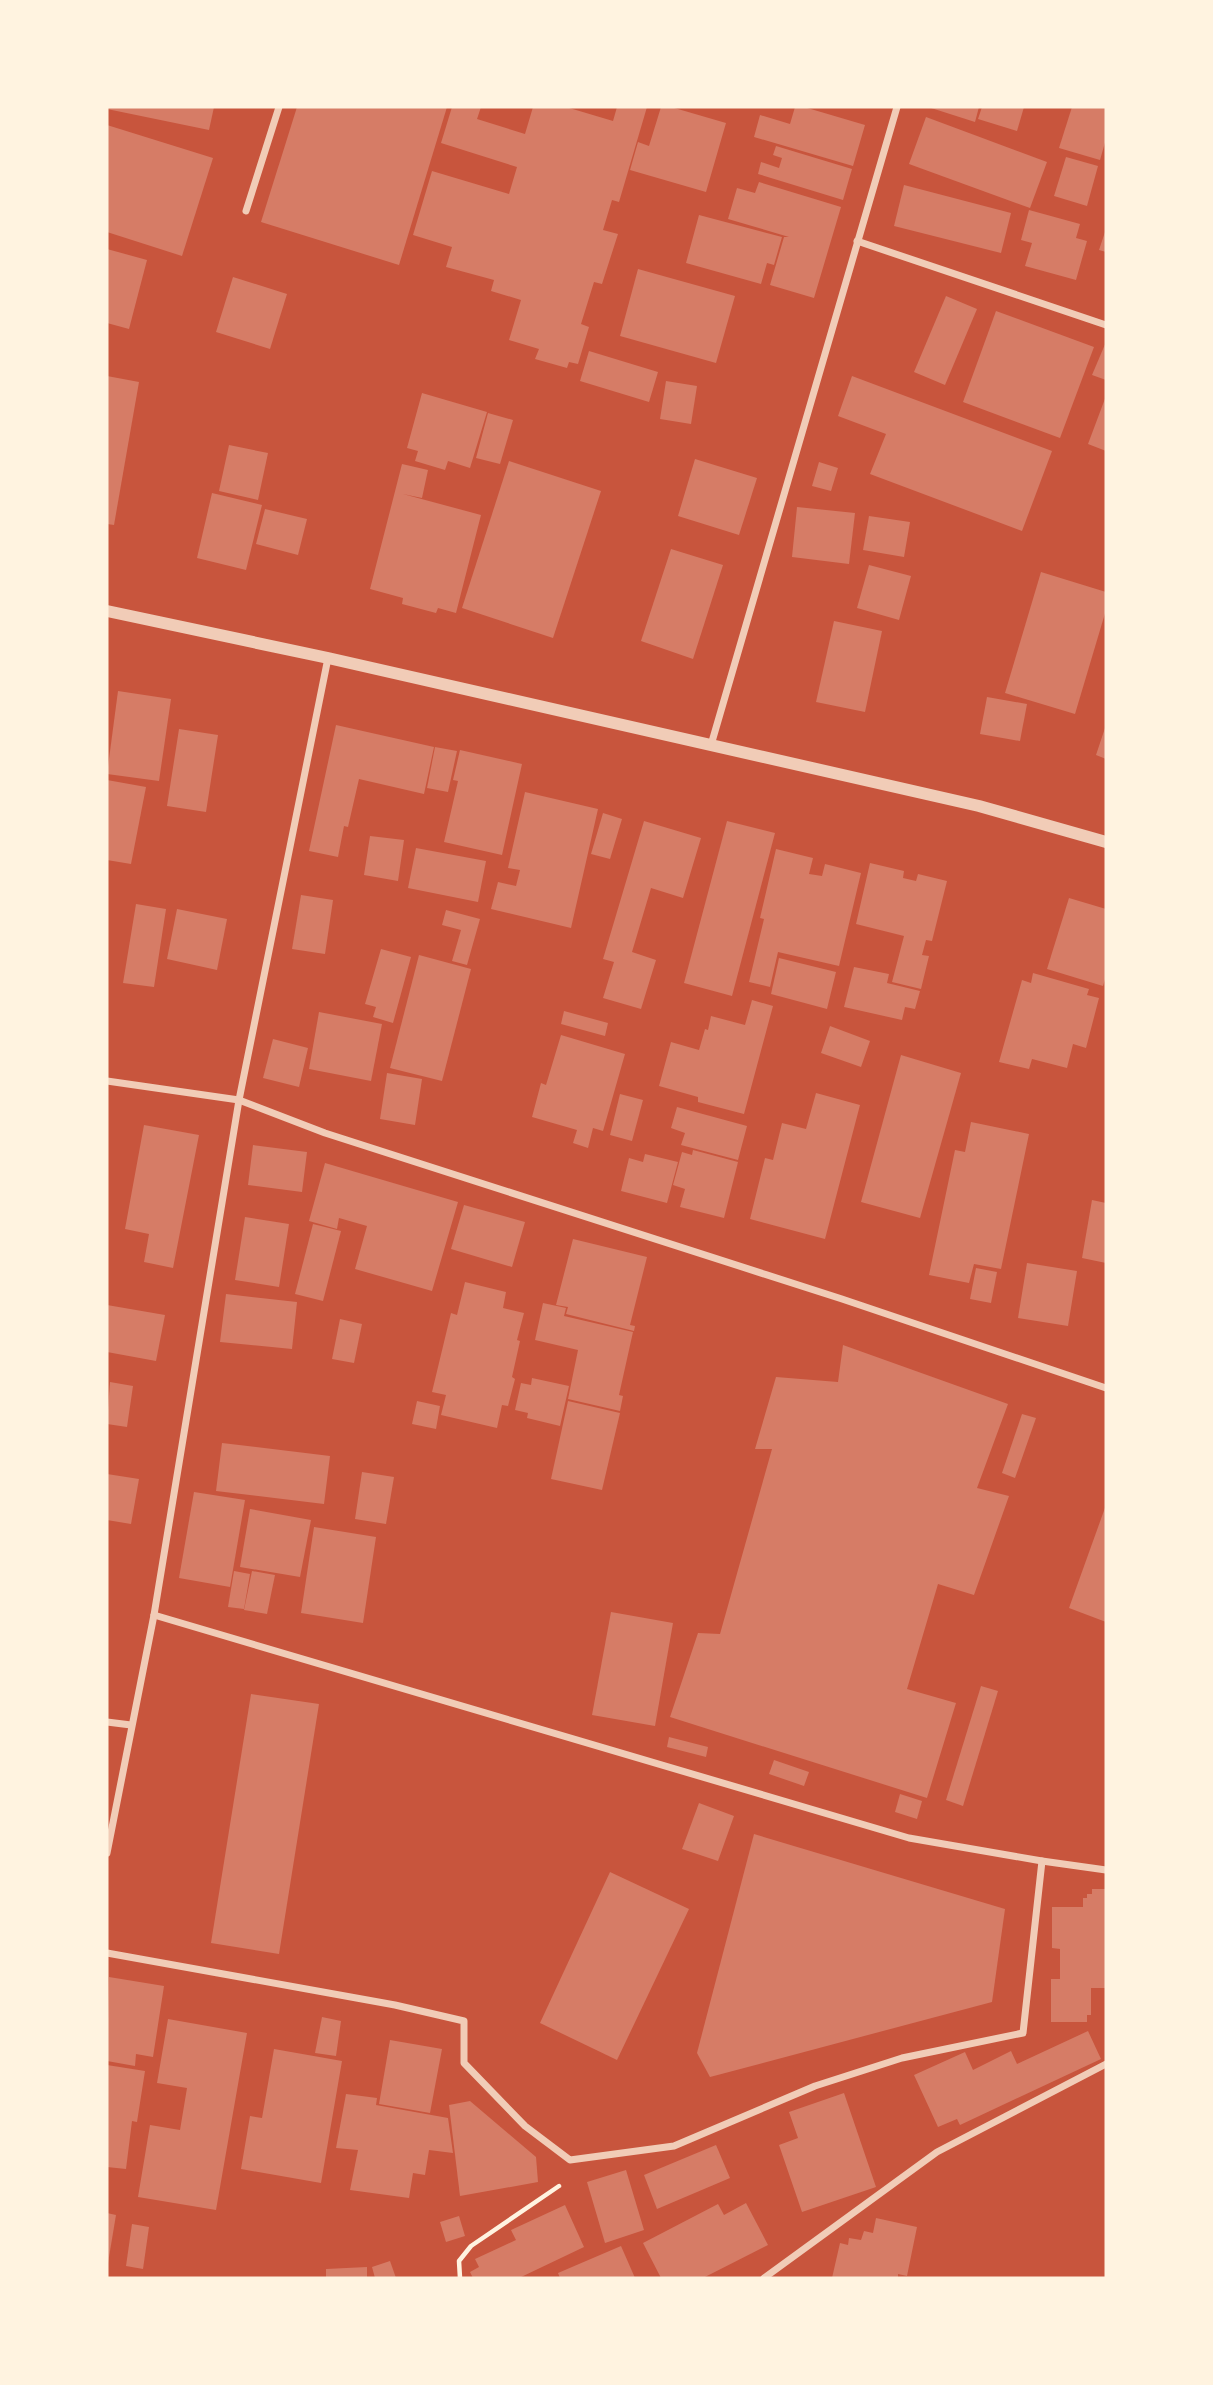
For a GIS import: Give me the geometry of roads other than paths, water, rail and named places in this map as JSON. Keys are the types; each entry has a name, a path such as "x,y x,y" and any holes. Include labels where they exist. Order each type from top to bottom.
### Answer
{"street":[{"path":"246,211 279,107"},
{"path":"711,745 897,107"},
{"path":"857,241 1106,325"},
{"path":"107,611 328,658 979,806 1106,842"},
{"path":"107,1853 154,1615 239,1100 328,658"},
{"path":"107,1082 239,1100 325,1133 842,1299 1106,1388"},
{"path":"154,1615 909,1838 1106,1870"},
{"path":"107,1721 131,1725"},
{"path":"107,1953 395,2005 464,2021 464,2063 525,2126 570,2160 674,2146 816,2085 902,2058 1023,2033 1042,1861"},
{"path":"764,2278 937,2152 1106,2064"}]}
